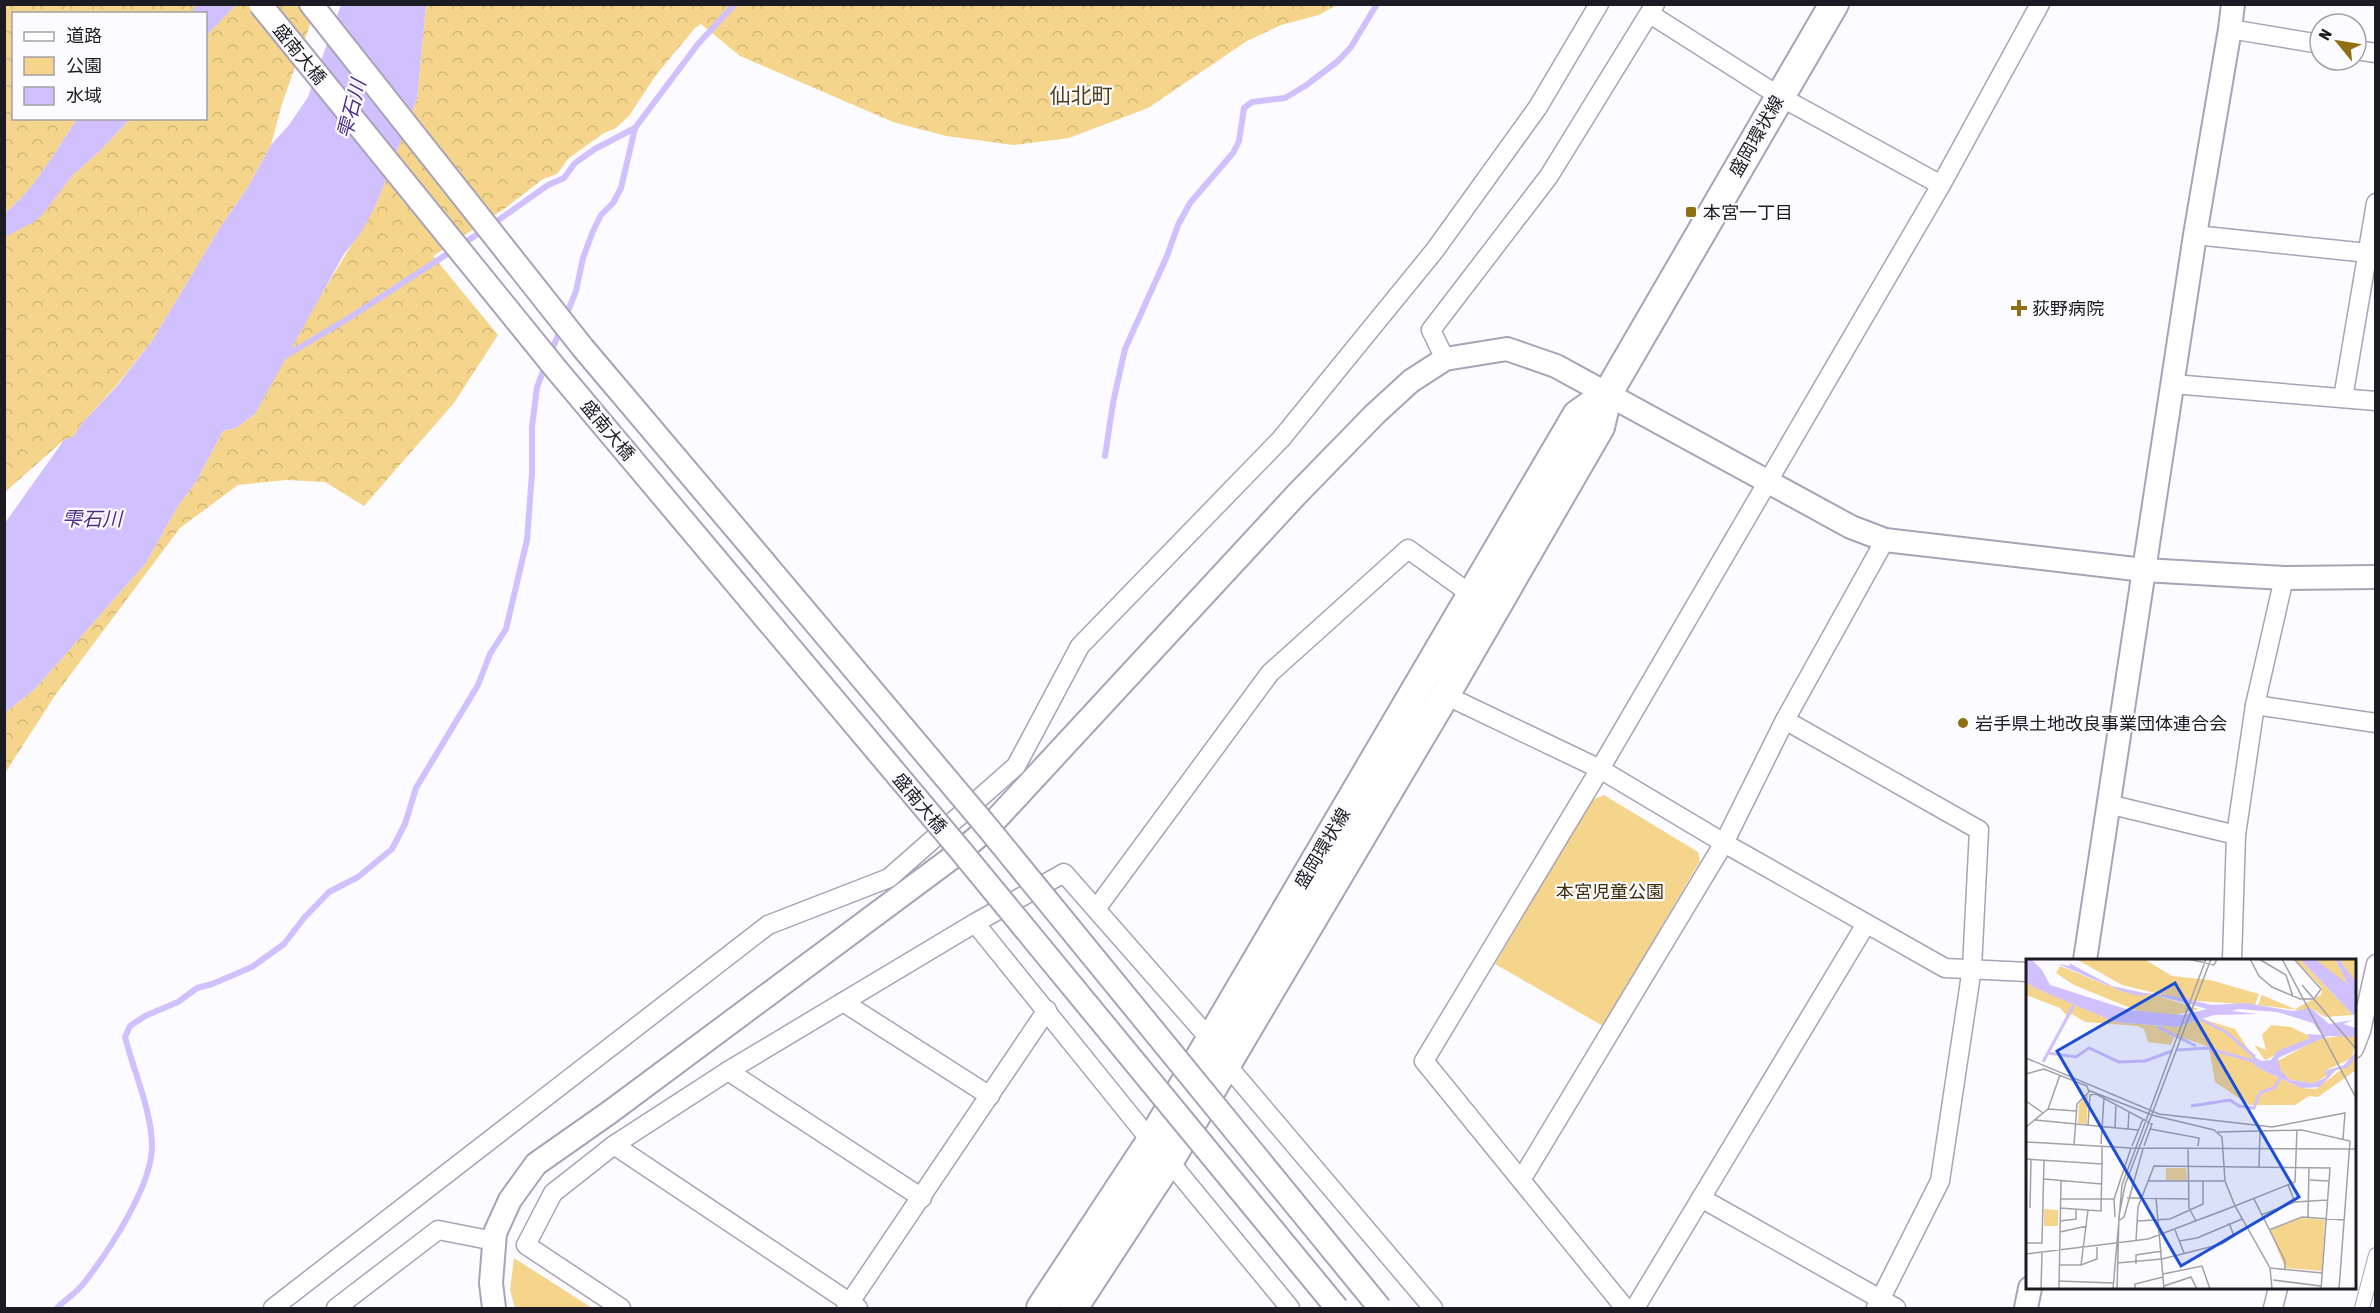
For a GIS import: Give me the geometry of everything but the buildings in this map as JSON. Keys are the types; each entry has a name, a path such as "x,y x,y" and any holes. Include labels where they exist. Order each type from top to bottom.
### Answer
{"main road":[{"name":"盛岡環状線","path":"1041,1308 1226,1064 1445,695 1600,427 1608,393 1834,4"},
{"name":"盛岡環状線","path":"1073,1308 1160,1151 1209,1038 1577,415 1608,393"}],"street":[{"name":"盛南大橋","path":"260,4 556,369 961,851 1337,1308"},
{"name":"盛南大橋","path":"311,4 583,348 988,828 1380,1308"},
{"path":"273,1308 768,926 890,878 1016,766 1080,646 1281,439 1435,250 1538,107 1599,4"},
{"path":"1625,1308 1424,1061 1599,769 1941,185 2040,4"},
{"path":"2085,959 2174,384 2194,235 2230,29 2232,4"},
{"path":"1445,359 1431,330 1549,176 1653,9 1779,96 1941,185"},
{"path":"2230,29 2308,42"},
{"path":"2343,398 2376,203"},
{"path":"2194,235 2368,253"},
{"path":"494,1308 492,1283 495,1233 510,1200 536,1164 610,1112 961,851 988,828 1297,494 1375,414 1411,381 1445,359 1507,349 1556,366 1851,527 1885,540 2144,570 2284,578 2376,577"},
{"path":"2174,384 2376,400"},
{"path":"1521,1180 1724,843 1785,720 1885,540"},
{"path":"1096,909 1270,673 1408,549 1472,595"},
{"path":"2232,959 2236,835 2255,705 2284,578"},
{"path":"1445,695 1599,769 1724,843 1945,968 2026,972"},
{"path":"2255,705 2376,723"},
{"path":"1701,1198 1884,1306 1940,1181 1972,968 1979,830 1785,720"},
{"path":"2108,804 2236,835"},
{"path":"621,1308 526,1245 553,1193 614,1145 728,1071 975,923 1064,873 1209,1038"},
{"path":"975,923 1290,1308"},
{"path":"1635,1308 1866,924"},
{"path":"2356,1045 2376,964"},
{"path":"843,1002 990,1096"},
{"path":"614,1145 851,1307 1047,1010"},
{"path":"1226,1064 1433,1308"},
{"path":"728,1071 922,1198"},
{"path":"336,1308 438,1230 494,1241"},
{"path":"2362,1308 2376,1255"},
{"path":"2026,1308 2030,1289"},
{"path":"2273,1308 2278,1289"}],"green space":[{"path":"5,5 197,5 192,12 12,12 12,120 76,120 36,181 5,213"},
{"path":"236,5 317,5 282,104 271,145 248,187 221,226 152,341 117,385 83,422 74,436 64,440 5,492 4,237 34,222 72,176 129,120 207,120 207,35"},
{"path":"426,5 1337,5 1319,15 1281,25 1247,41 1148,108 1069,138 1014,145 946,136 893,122 740,56 701,24 695,28 656,75 629,116 616,128 604,133 569,158 557,174 543,179 504,209 433,256 498,335 454,403 364,506 325,482 286,480 238,485 180,528 56,694 5,773 5,713 35,689 146,563 178,506 196,482 223,431 236,428 255,414 307,318 377,203 417,99"},
{"name":"本宮児童公園","path":"1604,795 1698,852 1700,861 1603,1026 1495,964 1592,800"},
{"path":"514,1258 592,1308 515,1308 510,1290"}],"water":[{"path":"197,4 236,4 207,35 207,12 192,12"},
{"name":"雫石川","path":"341,5 426,5 417,99 377,203 361,233 344,254 255,414 236,428 223,431 196,482 178,506 146,563 35,689 5,713 5,523 64,440 74,436 83,422 117,386 152,341 221,226 248,187 271,145 289,125 308,97"},
{"path":"76,120 129,120 72,176 43,214 34,222 5,237 5,213 36,181"}],"waterway":[{"path":"566,316 576,291 583,258 593,231 601,215 613,203 621,188 635,128 698,44 735,4"},
{"path":"1105,456 1113,403 1125,349 1167,256 1178,225 1190,203 1233,153 1239,141 1244,108 1252,102 1285,98 1338,61 1351,47 1377,4"},
{"path":"493,224 548,185 564,178 575,163 595,149 635,128"},
{"path":"280,359 349,318 484,230"},
{"path":"550,355 561,328"},
{"path":"57,1308 78,1290 105,1254 137,1198 150,1161 152,1145 149,1118 125,1037 130,1026 145,1016 178,1002 197,988 252,967 284,944 304,918 329,892 358,877 392,849 405,824 416,788 478,685 490,654 506,629 527,540 532,473 532,427 537,387 546,364"}],"place":[{"name":"本宮一丁目","path":"1691,212"},
{"name":"荻野病院","path":"2019,308"},
{"name":"岩手県土地改良事業団体連合会","path":"1963,723"}],"district":[{"name":"仙北町","path":"1081,95"}]}
